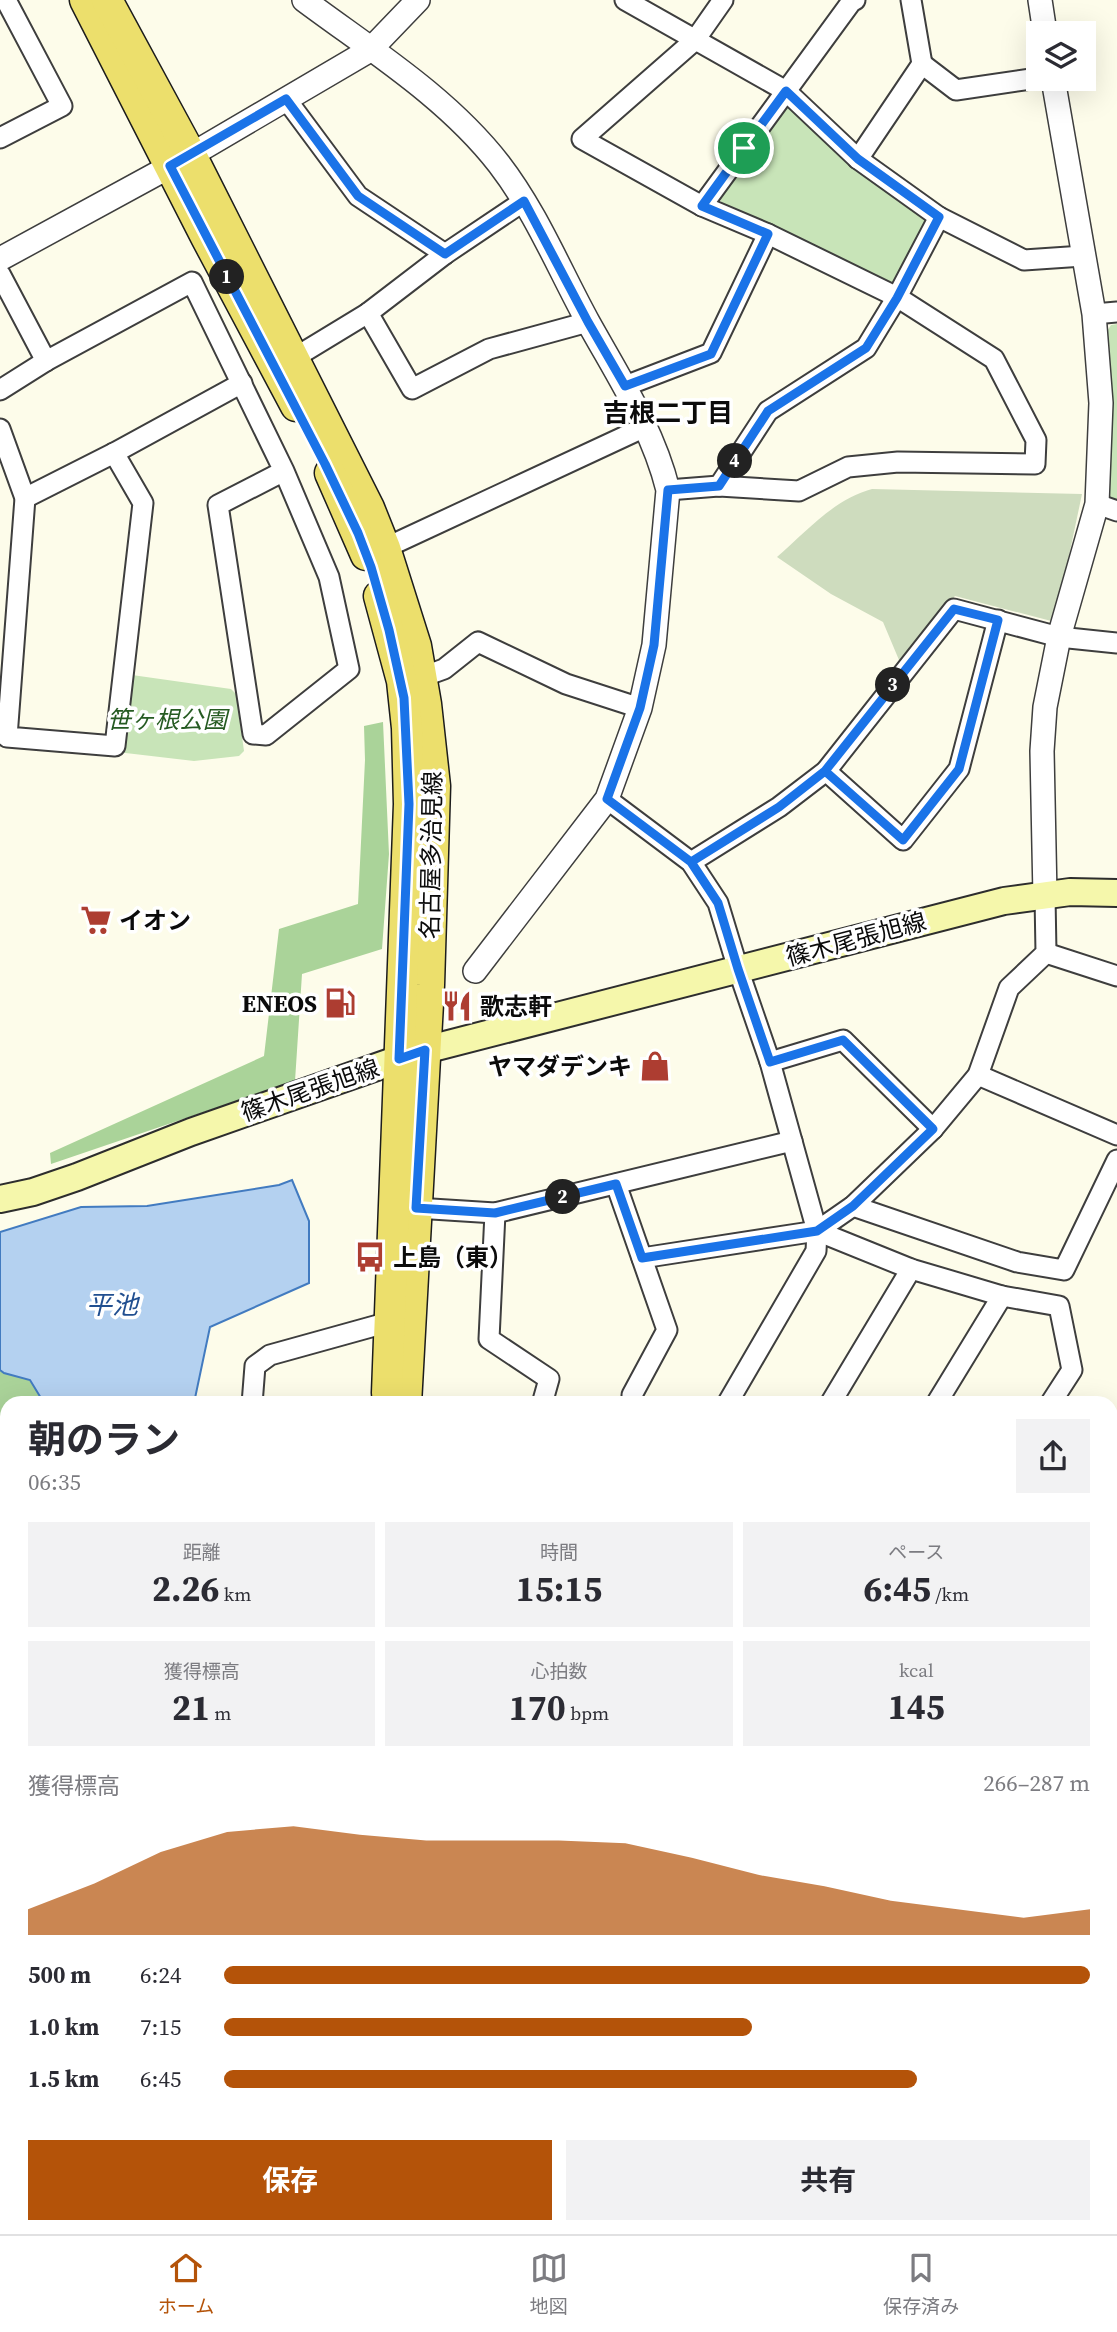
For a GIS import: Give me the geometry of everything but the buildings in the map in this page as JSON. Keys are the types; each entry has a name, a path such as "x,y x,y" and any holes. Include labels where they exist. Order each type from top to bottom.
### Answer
{"main road":[{"name":"名古屋多治見線","path":"85,0 294,358 369,508 385,548 416,646 435,786 429,976 412,1055 389,1322 387,1396"},
{"name":"名古屋多治見線","path":"107,0 362,545 389,630 404,698 409,804 416,1208 407,1396"},
{"name":"篠木尾張旭線","path":"0,1199 67,1181 191,1132 412,1055 1004,901 1070,892 1117,893"}],"street":[{"path":"0,138 62,106 6,0"},
{"path":"303,0 420,86 460,121 498,163 524,201 625,386 662,466 668,490 654,645 640,708 607,799 475,971"},
{"path":"0,258 181,161 370,50 418,0"},
{"path":"625,0 786,91 858,159 939,217 1024,260 1083,256"},
{"path":"668,490 719,486 799,491 848,467 898,463 1035,464 1036,440 994,359 897,298 768,234 702,206 582,139 695,40 723,0"},
{"path":"702,206 855,0"},
{"path":"858,159 922,65 911,0"},
{"path":"1040,0 1043,21"},
{"path":"922,65 956,90 1026,80"},
{"path":"642,1258 817,1231 853,1206 933,1129 978,1075 1009,988 1046,953 1042,751 1045,707 1059,637 1107,508 1101,403 1106,313 1083,256 1054,91"},
{"path":"286,99 358,196 445,254"},
{"path":"294,358 368,313 445,254 524,201"},
{"path":"719,486 768,411 866,348 897,298 939,217"},
{"path":"625,386 711,354 768,234"},
{"path":"0,274 46,361"},
{"path":"0,390 46,361 192,282 284,471 328,577 349,669 266,735 253,734 218,505 284,471"},
{"path":"368,313 412,388 489,349 588,322"},
{"path":"25,498 242,383"},
{"path":"385,548 646,428"},
{"path":"0,429 25,498 7,737 115,746 143,503 114,453"},
{"path":"691,862 779,807 825,771 954,609 1059,637 1117,643"},
{"path":"825,771 903,840 959,769 998,620"},
{"path":"422,677 444,669 478,642 566,684 640,708"},
{"path":"607,799 691,862 718,903 770,1062 817,1231 816,1251 732,1396"},
{"path":"1046,953 1117,976"},
{"path":"770,1062 843,1040 933,1129"},
{"path":"978,1075 1117,1135"},
{"path":"416,1208 495,1213 792,1141"},
{"path":"853,1206 1017,1262 1064,1270 1117,1160"},
{"path":"616,1184 667,1330 632,1396"},
{"path":"495,1213 489,1339 550,1379 545,1396"},
{"path":"817,1231 911,1269 1002,1296 1059,1306 1072,1370 1055,1396"},
{"path":"835,1396 911,1269"},
{"path":"941,1396 1002,1296"},
{"path":"253,1396 255,1366 270,1355 389,1322"}],"green space":[{"path":"789,103 930,214 896,285 889,287 723,205 719,198"},
{"path":"1117,324 1117,507 1106,497 1112,401 1106,333 1111,325"},
{"path":"872,489 1082,494 1055,622 955,596 899,660 883,622 831,594 777,557 833,508"},
{"name":"笹ヶ根公園","path":"132,675 231,689 236,694 244,751 239,756 194,761 117,752"},
{"path":"383,722 389,854 382,949 302,974 295,1081 51,1164 50,1153 264,1056 279,929 358,904 365,760 364,726"},
{"path":"0,1370 30,1380 40,1396 0,1396"}],"water":[{"name":"平池","path":"292,1180 309,1221 309,1283 210,1327 195,1396 40,1396 30,1380 0,1370 0,1232 81,1207 147,1206 279,1185"}],"place":[{"name":"イオン","path":"96,920"},
{"name":"ENEOS","path":"340,1003"},
{"name":"歌志軒","path":"457,1006"},
{"name":"ヤマダデンキ","path":"655,1066"},
{"name":"上島（東）","path":"370,1257"}],"district":[{"name":"吉根二丁目","path":"668,413"}],"route":[{"path":"744,148 702,206 768,234 711,354 625,386 524,201 445,254 358,196 286,99 170,166 288,389 358,533 371,567 402,681 407,728 409,804 399,1059 425,1050 416,1208 495,1213 616,1184 642,1258 817,1231 853,1206 933,1129 843,1040 770,1062 718,903 691,862 779,807 825,771 954,609 998,620 959,769 903,840 825,771 779,807 691,862 607,799 640,708 654,645 668,490 719,486 768,411 866,348 897,298 939,217 858,159 786,91 744,148"}]}
